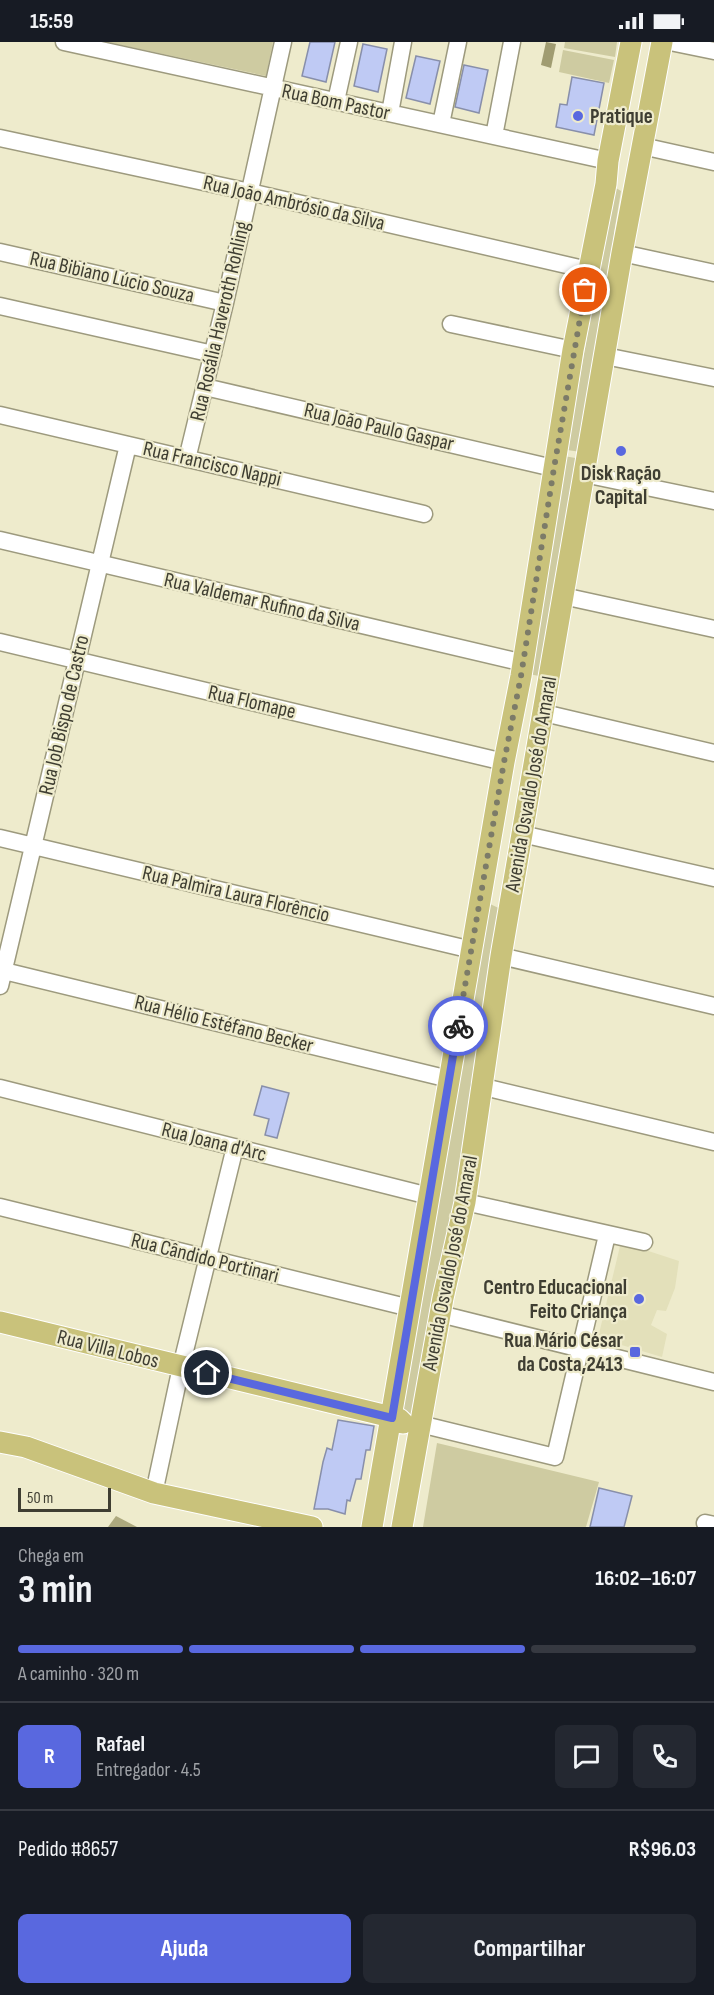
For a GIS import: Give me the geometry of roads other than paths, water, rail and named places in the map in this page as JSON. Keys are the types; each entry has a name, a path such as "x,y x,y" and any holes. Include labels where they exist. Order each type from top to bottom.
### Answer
{"main road":[{"name":"Avenida Osvaldo José do Amaral","path":"372,1527 504,762 524,663 573,350 631,42"},
{"name":"Avenida Osvaldo José do Amaral","path":"402,1527 440,1314 465,1202 480,1086 512,890 622,253 662,42"},
{"path":"608,161 621,166 628,175 629,183 622,223 622,253"},
{"path":"484,878 486,884 495,891 512,890"},
{"name":"Rua Villa Lobos","path":"0,1322 392,1418"},
{"path":"392,1418 399,1419 418,1433"},
{"path":"0,1442 26,1448 154,1493 312,1527"}],"street":[{"name":"Rua Bom Pastor","path":"64,42 608,161"},
{"name":"Rua Rosália Haveroth Rohling","path":"187,459 225,303 283,42"},
{"path":"336,101 349,42"},
{"path":"390,113 403,42"},
{"path":"441,124 458,42"},
{"path":"494,136 512,42"},
{"path":"670,42 714,51"},
{"name":"Rua João Ambrósio da Silva","path":"0,138 250,192 588,270"},
{"path":"642,146 714,162"},
{"name":"Rua Bibiano Lúcio Souza","path":"0,252 225,303"},
{"path":"622,253 714,273"},
{"path":"0,306 213,354"},
{"path":"450,324 573,350"},
{"path":"605,356 714,378"},
{"name":"Rua João Paulo Gaspar","path":"205,387 554,468"},
{"name":"Rua Francisco Nappi","path":"0,415 424,514"},
{"name":"Rua Job Bispo de Castro","path":"1,976 128,445"},
{"path":"584,474 714,501"},
{"name":"Rua Valdemar Rufino da Silva","path":"0,540 524,663"},
{"path":"563,596 714,629"},
{"name":"Rua Flomape","path":"0,642 504,762"},
{"path":"544,713 714,753"},
{"path":"522,834 714,878"},
{"name":"Rua Palmira Laura Florêncio","path":"0,838 472,950"},
{"path":"501,957 714,1006"},
{"name":"Rua Hélio Estéfano Becker","path":"1,976 449,1079"},
{"path":"480,1086 714,1142"},
{"name":"Rua Joana d'Arc","path":"0,1088 429,1196"},
{"path":"154,1493 181,1367 235,1147"},
{"path":"465,1202 644,1242"},
{"name":"Rua Cândido Portinari","path":"0,1208 410,1308"},
{"path":"418,1433 555,1457 607,1235"},
{"path":"440,1314 714,1382"}],"place":[{"name":"Pratique","path":"578,116"},
{"name":"Disk Ração Capital","path":"621,451"},
{"name":"Centro Educacional Feito Criança","path":"639,1299"},
{"name":"Rua Mário César da Costa,2413","path":"635,1352"}]}
